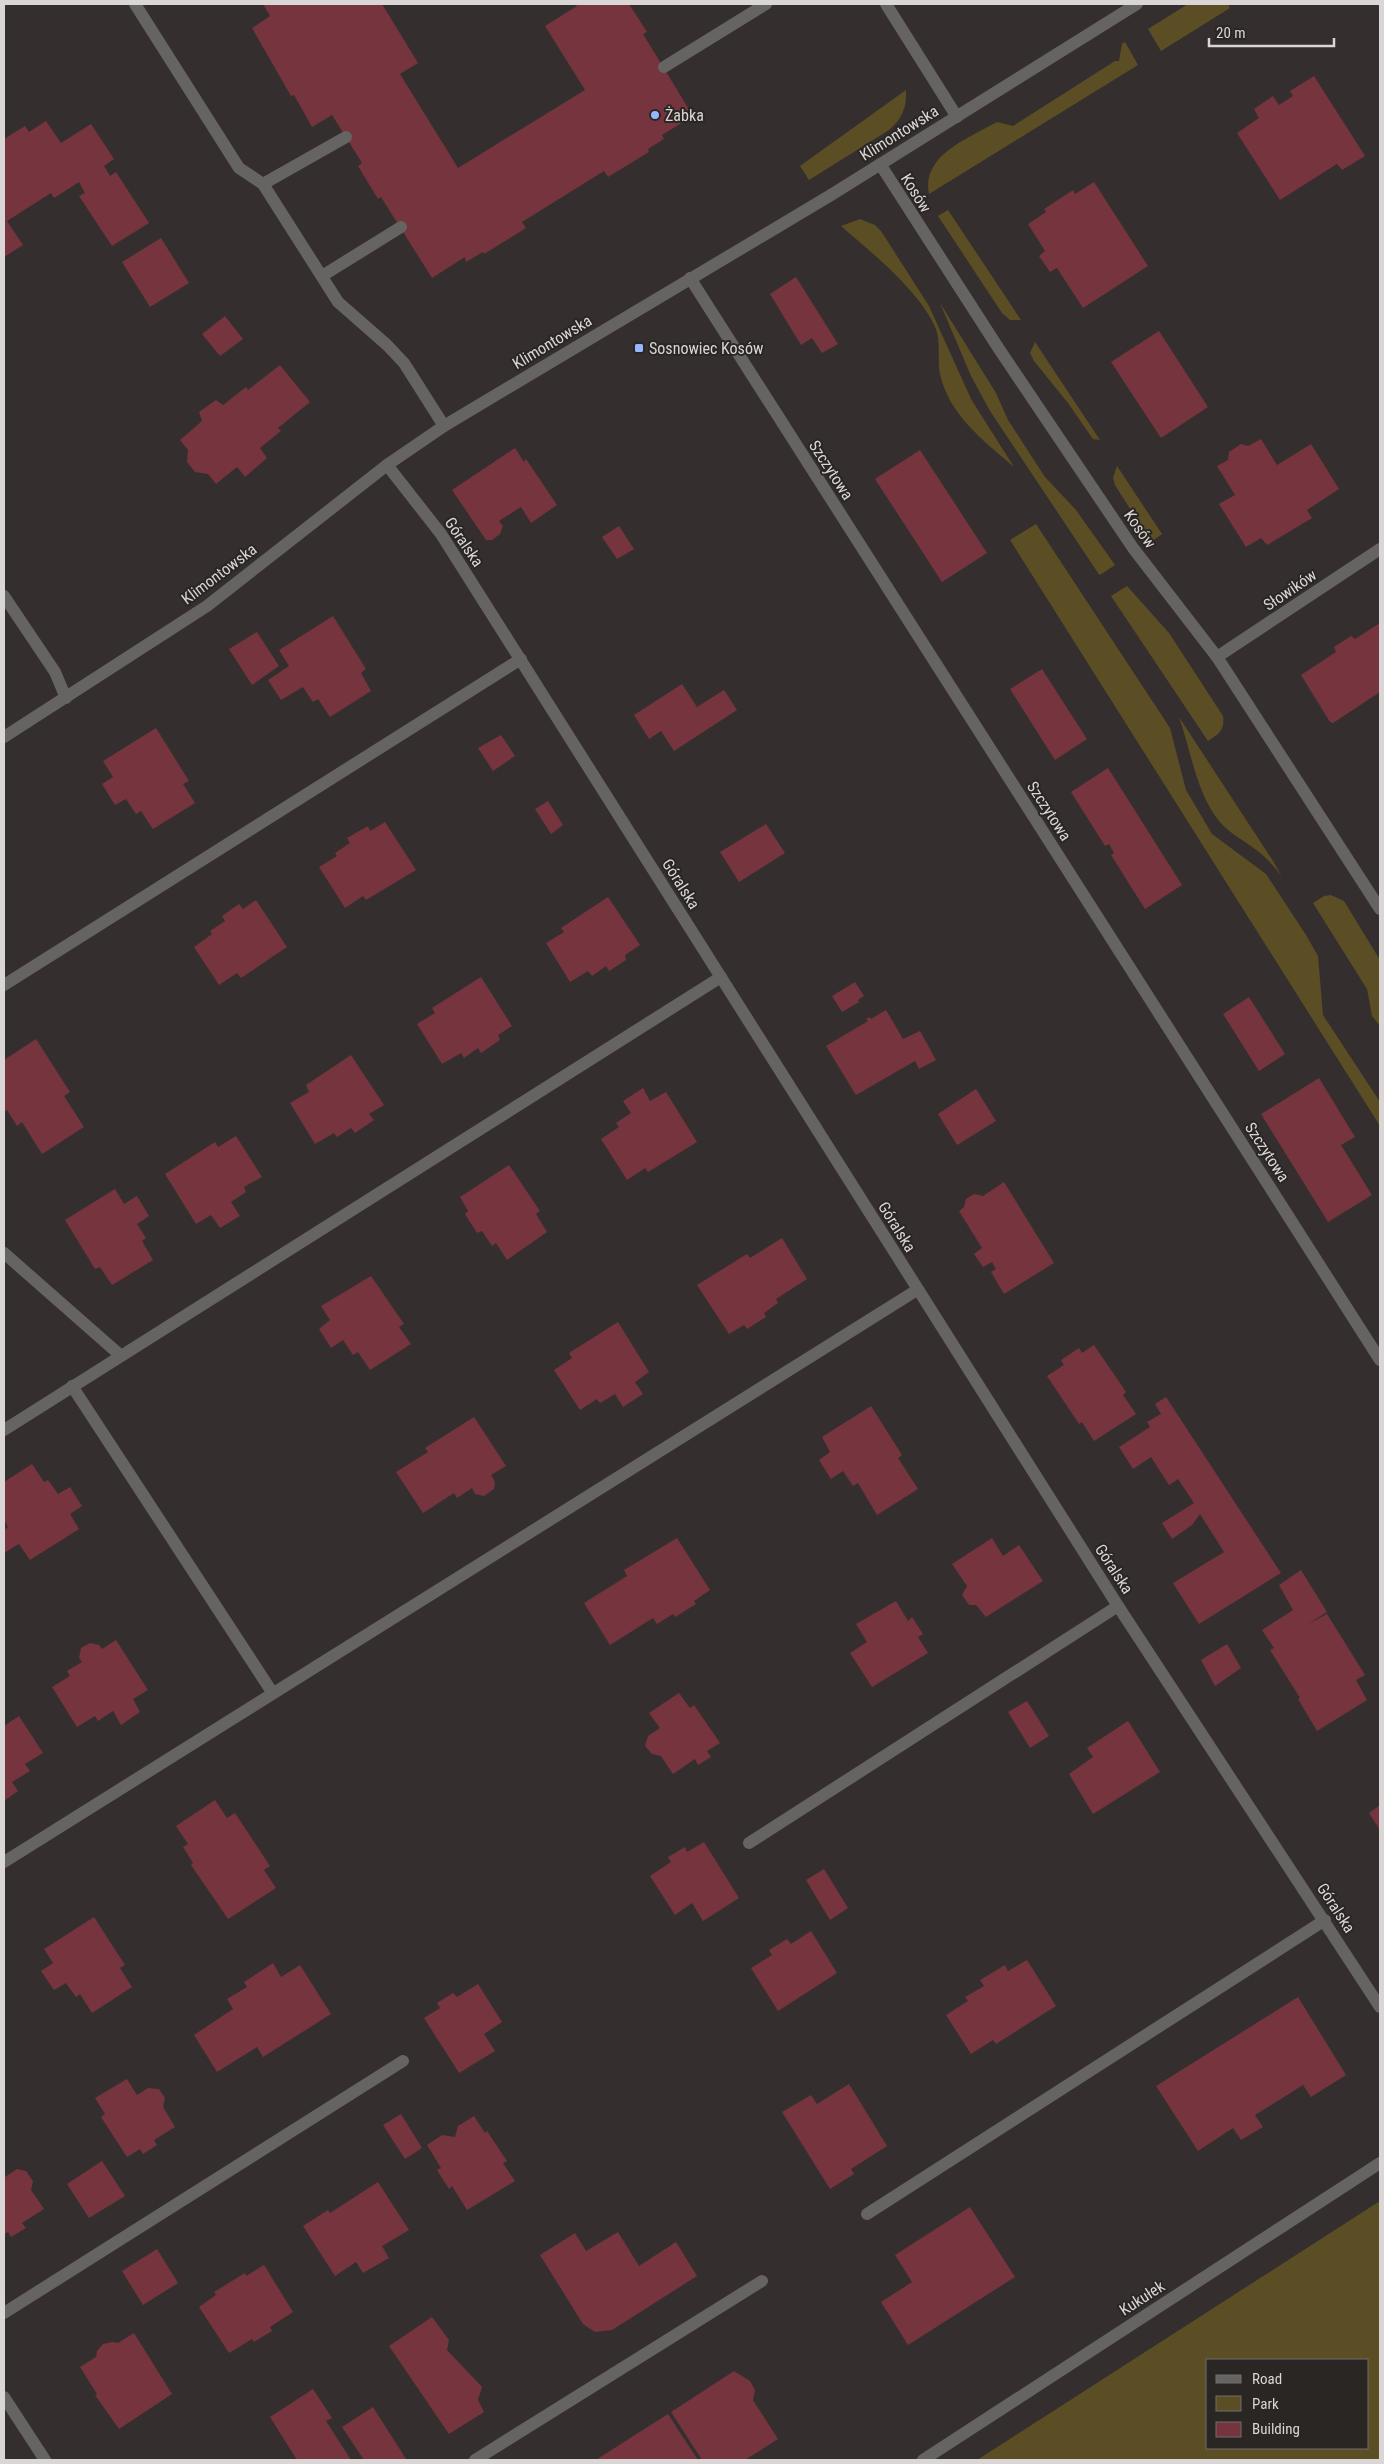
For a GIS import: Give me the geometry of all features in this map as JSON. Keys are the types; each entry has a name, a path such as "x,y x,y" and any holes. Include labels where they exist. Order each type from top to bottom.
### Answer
{"street":[{"path":"136,4 239,168 263,184 338,302 387,345 404,363 444,426"},
{"path":"664,67 766,4"},
{"path":"886,4 957,116"},
{"name":"Klimontowska","path":"4,737 207,606 387,464 444,426 880,164 1137,4"},
{"path":"263,184 346,137"},
{"name":"Kosów","path":"880,164 999,349 1133,548 1218,658 1380,909"},
{"path":"322,276 400,227"},
{"name":"Szczytowa","path":"690,278 1380,1360"},
{"name":"Góralska","path":"387,464 440,534 521,659 917,1290 1118,1606 1325,1920 1380,2007"},
{"name":"Słowików","path":"1218,658 1380,549"},
{"path":"4,596 54,672 66,698"},
{"path":"4,985 521,659"},
{"path":"4,1430 120,1354 721,977"},
{"path":"4,1253 120,1354"},
{"path":"4,1862 272,1692 917,1290"},
{"path":"72,1386 272,1692"},
{"path":"749,1843 1118,1606"},
{"path":"867,2214 1325,1920"},
{"path":"4,2313 403,2062"},
{"name":"Kukułek","path":"923,2460 936,2454 1380,2163"},
{"path":"475,2460 762,2281"},
{"path":"4,2397 45,2460"}],"green space":[{"path":"1188,4 1228,4 1230,8 1161,51 1148,29"},
{"path":"1125,42 1138,65 929,194 928,180 932,169 950,149 997,122 1013,126 1115,61 1119,61 1122,44"},
{"path":"906,90 906,102 903,112 889,130 809,180 800,166"},
{"path":"948,210 1021,320 1010,320 1002,313 938,216"},
{"path":"860,219 875,225 881,231 929,306 971,399 1014,467 969,426 951,402 940,374 936,329 919,301 894,273 841,226"},
{"path":"940,303 996,393 1008,420 1045,477 1076,510 1115,565 1100,575 990,411 971,376"},
{"path":"1035,342 1100,440 1093,439 1068,403 1034,361 1030,353"},
{"path":"1117,466 1162,534 1151,542 1115,485 1113,478"},
{"path":"1036,524 1170,728 1186,790 1212,834 1266,874 1318,956 1323,1015 1380,1102 1380,1126 1010,540"},
{"path":"1127,586 1169,633 1223,716 1222,728 1208,741 1111,596"},
{"path":"1179,717 1282,877 1263,855 1232,833 1219,821 1211,810 1199,784"},
{"path":"1331,895 1344,901 1380,960 1380,1026 1372,1016 1367,989 1313,903 1324,896"},
{"path":"1380,2201 1380,2460 977,2460"}],"building":[{"path":"263,4 382,4 418,63 400,74 458,168 585,90 545,26 577,6 575,4 629,4 647,32 643,34 693,116 662,135 664,139 648,149 649,152 608,177 604,171 522,222 526,228 484,254 483,252 466,262 465,257 432,278 381,197 378,199 358,166 362,163 332,115 312,127 294,95 291,96 252,28 270,16"},
{"path":"1314,76 1365,156 1342,170 1337,164 1280,200 1237,133 1259,118 1254,109 1273,96 1279,105 1293,96 1290,91"},
{"path":"46,121 61,143 91,124 114,159 104,166 110,176 116,172 149,223 112,246 79,196 85,193 79,182 54,198 51,193 7,221 23,245 4,257 4,139 25,126 29,132"},
{"path":"1094,182 1148,266 1083,308 1057,268 1050,272 1039,256 1045,251 1028,224 1046,212 1044,209 1073,190 1075,194"},
{"path":"161,238 189,283 150,307 122,262"},
{"path":"796,277 838,344 822,353 812,338 801,345 770,294"},
{"path":"225,316 243,339 220,356 202,334"},
{"path":"1159,331 1208,407 1161,438 1111,362"},
{"path":"280,365 310,402 278,428 281,431 260,448 267,458 245,477 237,467 216,484 208,474 195,472 187,462 188,450 180,440 202,421 199,412 216,400 223,405 246,387 248,390"},
{"path":"1261,439 1277,465 1311,444 1339,489 1307,510 1312,518 1267,545 1261,538 1246,547 1219,504 1235,495 1217,466 1228,460 1229,452 1241,444 1248,446"},
{"path":"515,448 524,462 526,459 557,505 531,523 521,507 499,521 503,526 500,534 492,540 486,540 452,490"},
{"path":"920,450 987,553 942,582 875,479"},
{"path":"619,526 634,549 617,559 602,537"},
{"path":"333,616 366,669 361,673 371,691 330,717 318,699 313,702 303,687 281,700 268,680 289,666 279,650"},
{"path":"1380,623 1380,692 1333,723 1330,722 1301,675 1336,652 1334,647 1351,636 1355,639"},
{"path":"257,632 279,666 252,685 229,649"},
{"path":"1042,669 1087,739 1055,760 1010,689"},
{"path":"682,684 697,707 724,690 737,710 674,751 661,731 649,739 634,715"},
{"path":"156,728 189,781 183,784 195,803 153,829 141,811 136,814 126,799 115,805 102,784 113,777 103,761"},
{"path":"501,735 515,756 493,771 478,748"},
{"path":"1108,768 1182,885 1145,909 1111,855 1114,853 1109,844 1105,846 1071,792"},
{"path":"548,801 563,825 551,834 535,809"},
{"path":"385,822 416,870 366,900 363,896 345,908 319,867 337,856 335,853 350,843 347,838 368,826 370,831"},
{"path":"766,824 785,853 739,882 720,852"},
{"path":"608,897 640,945 625,955 626,960 609,971 606,966 592,976 588,971 570,982 546,943 564,932 561,928"},
{"path":"256,900 287,947 241,978 237,973 219,985 194,947 212,934 210,931 225,921 222,916 239,904 243,909"},
{"path":"481,977 512,1026 498,1035 500,1040 481,1053 478,1048 464,1058 461,1053 442,1064 417,1024 435,1013 432,1008"},
{"path":"855,982 864,996 858,1000 859,1002 842,1012 832,996"},
{"path":"1249,997 1285,1054 1259,1071 1223,1014"},
{"path":"886,1010 903,1039 920,1031 936,1060 919,1069 915,1061 856,1095 826,1046 868,1021 866,1019 870,1017 871,1019"},
{"path":"36,1039 70,1092 64,1096 84,1127 42,1154 22,1122 17,1126 7,1110 4,1112 4,1060"},
{"path":"351,1055 384,1105 369,1114 374,1120 355,1133 351,1128 337,1137 334,1133 315,1144 290,1103 309,1092 306,1085"},
{"path":"1319,1078 1355,1137 1341,1145 1372,1195 1328,1222 1261,1114"},
{"path":"643,1088 650,1101 666,1092 697,1142 648,1172 645,1168 627,1180 601,1139 619,1127 616,1123 631,1113 623,1101"},
{"path":"976,1089 996,1121 957,1145 938,1114"},
{"path":"236,1136 262,1177 244,1187 246,1192 231,1202 240,1216 220,1228 211,1215 196,1224 165,1174 215,1142 218,1147"},
{"path":"509,1165 540,1211 536,1214 547,1232 507,1260 496,1243 492,1246 482,1231 477,1233 465,1214 468,1211 460,1197"},
{"path":"1004,1182 1054,1263 1004,1294 991,1272 996,1269 992,1262 983,1267 974,1254 982,1248 959,1211 964,1207 966,1199 974,1194 983,1196"},
{"path":"115,1189 124,1204 137,1196 149,1216 137,1224 146,1238 142,1241 153,1260 112,1285 100,1267 95,1269 65,1220"},
{"path":"782,1238 807,1279 776,1299 778,1303 764,1313 766,1317 747,1329 744,1325 729,1334 697,1285 747,1254 750,1258"},
{"path":"371,1276 404,1324 399,1327 411,1344 370,1370 358,1352 353,1355 343,1340 331,1348 319,1329 330,1320 321,1306"},
{"path":"618,1322 649,1372 635,1382 643,1394 623,1407 615,1394 600,1403 597,1399 580,1410 554,1370 572,1358 569,1353"},
{"path":"1094,1345 1126,1392 1123,1395 1136,1414 1094,1441 1082,1422 1079,1424 1047,1376 1064,1365 1061,1360 1079,1348 1082,1353"},
{"path":"1166,1397 1281,1573 1199,1624 1173,1583 1224,1552 1200,1514 1192,1525 1172,1539 1162,1523 1194,1503 1178,1479 1169,1485 1151,1457 1133,1469 1119,1447 1150,1427 1147,1422 1161,1414 1155,1404"},
{"path":"871,1406 902,1455 898,1458 918,1489 877,1515 858,1483 853,1486 843,1471 831,1479 819,1460 830,1452 822,1437"},
{"path":"474,1417 506,1466 491,1475 495,1482 494,1489 484,1496 475,1494 472,1488 457,1498 454,1493 423,1513 396,1472 428,1452 425,1448"},
{"path":"32,1464 44,1482 48,1480 58,1494 70,1487 82,1506 70,1514 79,1529 30,1560 19,1544 4,1553 4,1530 8,1527 4,1520 4,1482"},
{"path":"677,1538 710,1590 694,1601 696,1604 675,1617 673,1614 657,1624 653,1618 610,1645 584,1603 627,1576 624,1570"},
{"path":"992,1538 1003,1556 1019,1545 1043,1581 986,1617 976,1605 969,1605 962,1595 967,1586 952,1564"},
{"path":"1301,1570 1327,1612 1308,1624 1327,1614 1365,1675 1356,1680 1367,1700 1317,1731 1298,1699 1300,1698 1270,1650 1274,1648 1262,1630 1293,1610 1279,1585"},
{"path":"896,1601 908,1621 912,1617 923,1634 918,1637 928,1653 872,1687 850,1653 867,1642 856,1624"},
{"path":"116,1640 148,1690 133,1699 140,1712 121,1725 113,1711 98,1721 95,1716 77,1727 52,1687 70,1676 67,1671 82,1662 79,1658 81,1648 90,1643 99,1645 102,1649"},
{"path":"1227,1644 1241,1668 1215,1686 1201,1660"},
{"path":"679,1693 690,1708 694,1705 720,1743 707,1751 711,1757 698,1765 695,1759 673,1774 661,1756 652,1754 645,1746 648,1736 660,1728 649,1713"},
{"path":"1027,1701 1049,1736 1030,1748 1008,1712"},
{"path":"19,1716 43,1753 25,1764 30,1771 12,1782 18,1791 4,1801 4,1726"},
{"path":"1128,1721 1160,1772 1093,1814 1069,1774 1093,1757 1087,1748"},
{"path":"215,1800 227,1818 235,1813 270,1866 264,1870 276,1888 228,1919 191,1865 193,1863 183,1847 188,1844 176,1826"},
{"path":"1380,1805 1380,1830 1369,1813"},
{"path":"704,1842 739,1898 703,1921 692,1903 675,1915 650,1876 671,1862 668,1857 685,1847 687,1852"},
{"path":"824,1869 848,1908 830,1920 806,1880"},
{"path":"94,1917 125,1965 120,1968 132,1987 92,2013 80,1994 76,1997 66,1983 54,1990 41,1971 53,1963 44,1949"},
{"path":"811,1931 837,1973 778,2011 751,1968 772,1955 769,1950 787,1939 791,1944"},
{"path":"1027,1960 1056,2006 996,2044 993,2040 971,2054 946,2015 968,2001 965,1997 984,1986 980,1980 1005,1965 1008,1971"},
{"path":"273,1963 281,1977 300,1965 331,2014 263,2057 257,2047 217,2072 194,2035 233,2009 227,1999 247,1987 244,1982"},
{"path":"478,1984 502,2022 484,2034 495,2051 459,2073 424,2018 440,2008 437,2003 453,1993 457,1997"},
{"path":"1298,1997 1346,2075 1311,2097 1303,2085 1255,2115 1263,2127 1241,2140 1233,2128 1198,2151 1156,2086"},
{"path":"127,2079 137,2095 148,2088 159,2089 165,2098 163,2107 175,2127 154,2140 157,2145 143,2154 140,2149 127,2157 101,2117 105,2114 95,2098"},
{"path":"849,2084 887,2146 851,2169 854,2174 830,2189 782,2112 811,2095 817,2104"},
{"path":"401,2114 422,2148 405,2159 383,2125"},
{"path":"474,2116 485,2133 487,2131 507,2161 503,2163 515,2181 467,2210 452,2186 449,2189 437,2170 441,2168 427,2145 442,2135 455,2137 458,2126"},
{"path":"102,2161 125,2196 89,2218 67,2184"},
{"path":"17,2169 26,2171 33,2181 31,2190 44,2209 22,2223 26,2228 11,2237 8,2232 4,2234 4,2175 5,2177"},
{"path":"378,2182 409,2230 382,2246 389,2258 363,2273 356,2262 335,2276 303,2226 328,2210 330,2213"},
{"path":"970,2207 1015,2277 908,2345 881,2302 912,2282 895,2255"},
{"path":"618,2232 639,2266 676,2242 697,2276 612,2330 595,2332 583,2324 540,2255 575,2233 586,2251"},
{"path":"157,2249 178,2283 143,2305 122,2271"},
{"path":"264,2265 293,2312 270,2327 272,2331 254,2342 252,2339 229,2353 199,2307 216,2295 214,2292 245,2273 246,2276"},
{"path":"432,2317 449,2340 447,2350 482,2387 478,2400 484,2412 449,2434 389,2346"},
{"path":"134,2333 172,2394 119,2429 95,2395 97,2394 80,2367 96,2357 97,2351 103,2344 118,2343"},
{"path":"734,2371 750,2381 755,2390 753,2400 778,2439 745,2460 702,2460 671,2412"},
{"path":"313,2389 332,2418 326,2421 351,2460 297,2460 270,2417"},
{"path":"373,2407 406,2459 364,2460 342,2427"},
{"path":"668,2414 698,2460 596,2460 602,2456"}],"place":[{"name":"Żabka","path":"655,115"},
{"name":"Sosnowiec Kosów","path":"639,348"}]}
